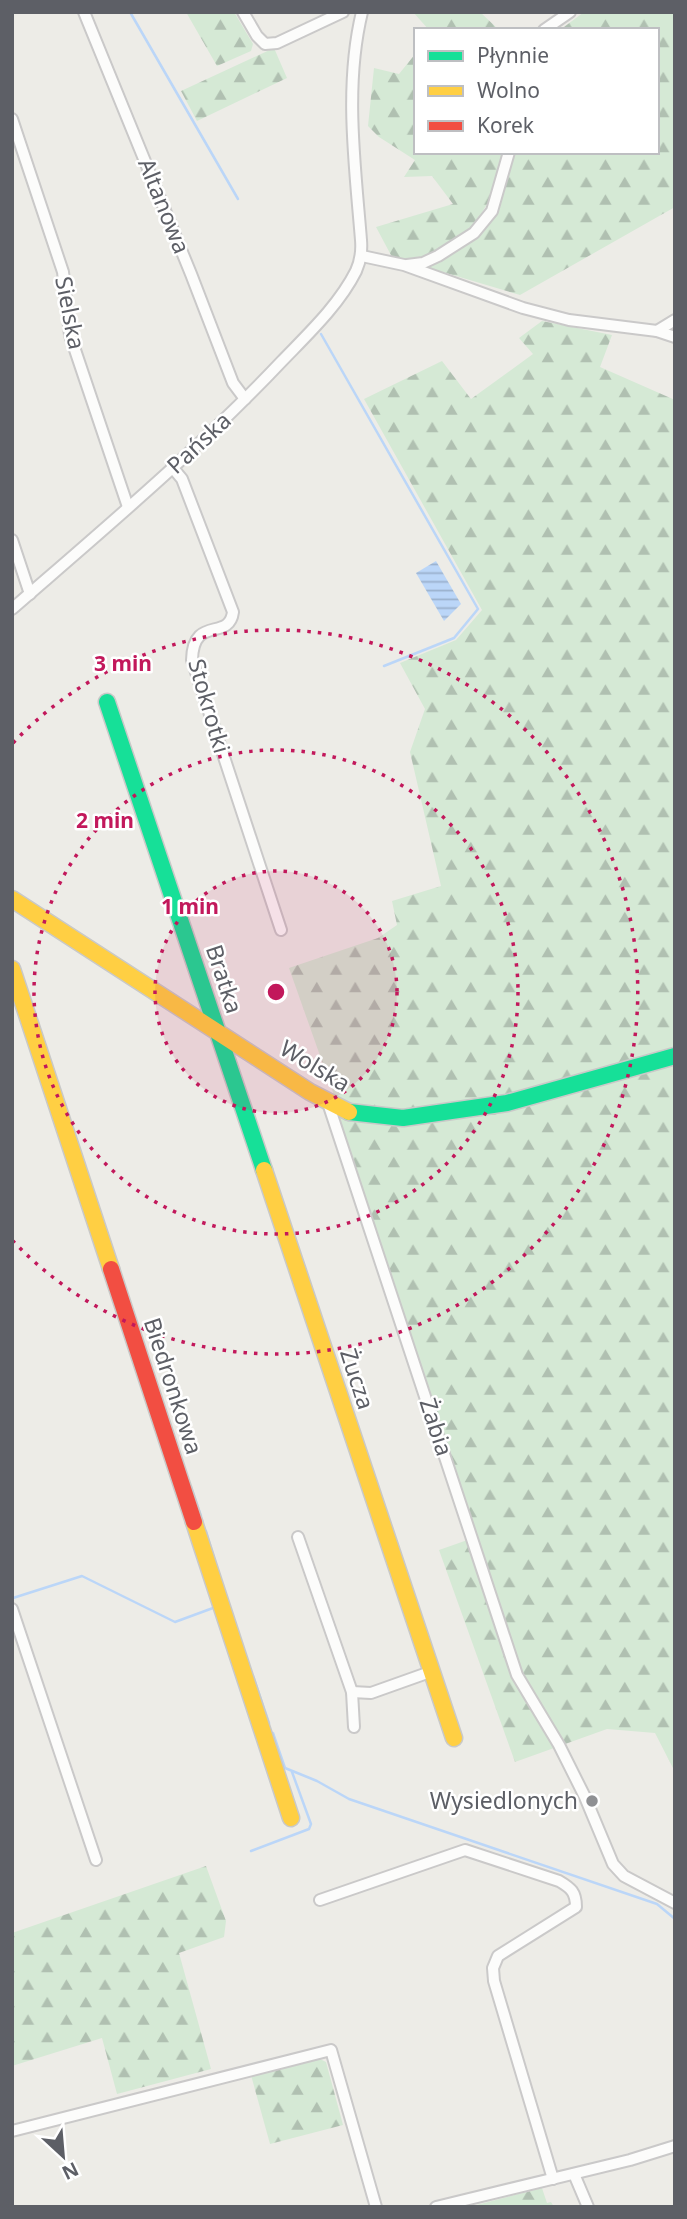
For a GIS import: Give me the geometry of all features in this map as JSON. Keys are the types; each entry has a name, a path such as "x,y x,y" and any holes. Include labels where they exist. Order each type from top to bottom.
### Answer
{"street":[{"name":"Altanowa","path":"84,12 233,383 245,399"},
{"path":"243,12 265,44 287,39 343,12"},
{"path":"362,12 355,48 353,119 362,256 404,265 534,311 569,320 657,331 675,337"},
{"path":"547,28 570,12"},
{"name":"Sielska","path":"12,119 63,272 70,335 128,507"},
{"path":"404,265 423,264 474,233 492,211 508,154"},
{"name":"Pańska","path":"12,610 245,399 330,308 348,285 362,256"},
{"path":"657,331 675,320"},
{"name":"Stokrotki","path":"172,467 182,479 233,612 228,625 200,635 192,644 192,660 281,930"},
{"path":"12,540 30,594"},
{"name":"Bratka","path":"107,702 218,1032"},
{"name":"Wolska","path":"12,899 328,1102 353,1114 403,1118 507,1103 675,1056"},
{"name":"Biedronkowa","path":"12,969 292,1818"},
{"name":"Żucza","path":"218,1032 454,1738"},
{"name":"Żabia","path":"328,1102 517,1675 559,1745 585,1797 613,1864 624,1876 675,1903"},
{"path":"298,1537 352,1692 354,1727"},
{"path":"12,1609 96,1860"},
{"path":"352,1692 371,1693 430,1672"},
{"path":"320,1900 464,1850 559,1881 572,1889 576,1896 576,1907 498,1956 493,1968 498,1995 552,2179"},
{"path":"12,2132 331,2050 376,2207"},
{"path":"439,2206 574,2174 675,2146"},
{"path":"574,2174 588,2207"}],"green space":[{"path":"186,12 234,12 253,44 251,51 217,66"},
{"path":"413,12 480,12 497,28 427,28"},
{"path":"584,12 675,12 675,207 520,295 426,267 482,232 493,215 513,154 659,154 659,28 563,28"},
{"path":"274,48 287,78 197,121 181,91"},
{"path":"414,55 414,154 504,154 489,201 465,240 422,262 392,257 376,227 453,204 432,176 404,177 415,160 379,137 368,126 374,68 399,74"},
{"path":"542,321 612,335 600,367 675,400 675,1772 655,1733 607,1729 515,1762 439,1550 476,1537 341,1127 335,1098 289,968 378,938 397,925 392,901 441,886 410,752 425,709 400,663 456,640 482,610 364,399 442,361 471,399 533,354 519,338"},
{"path":"206,1866 226,1921 224,1937 179,1953 211,2069 117,2094 102,2038 12,2066 12,1933"},
{"path":"316,2057 326,2062 343,2125 270,2144 251,2075"},
{"path":"542,2188 547,2203 551,2202 554,2207 469,2207"}],"water":[{"path":"436,561 461,604 444,621 416,573"}],"waterway":[{"path":"130,12 238,199"},
{"path":"321,334 478,609 454,638 384,666"},
{"path":"191,1487 201,1516"},
{"path":"206,1531 214,1558"},
{"path":"13,1598 82,1576 175,1622 213,1608"},
{"path":"253,1676 269,1723"},
{"path":"273,1733 285,1768 317,1781 349,1799 657,1904 675,1919"},
{"path":"251,1851 309,1829 311,1824 292,1772"}],"traffic: fast":[{"path":"107,702 264,1170"},
{"path":"349,1112 403,1118 507,1103 675,1056"}],"traffic: slow":[{"path":"12,899 310,1092 349,1112"},
{"path":"12,969 111,1269"},
{"path":"264,1170 454,1738"},
{"path":"194,1522 291,1818"}],"traffic: jam":[{"path":"111,1269 194,1522"}],"place":[{"name":"Wysiedlonych","path":"592,1801"}]}
